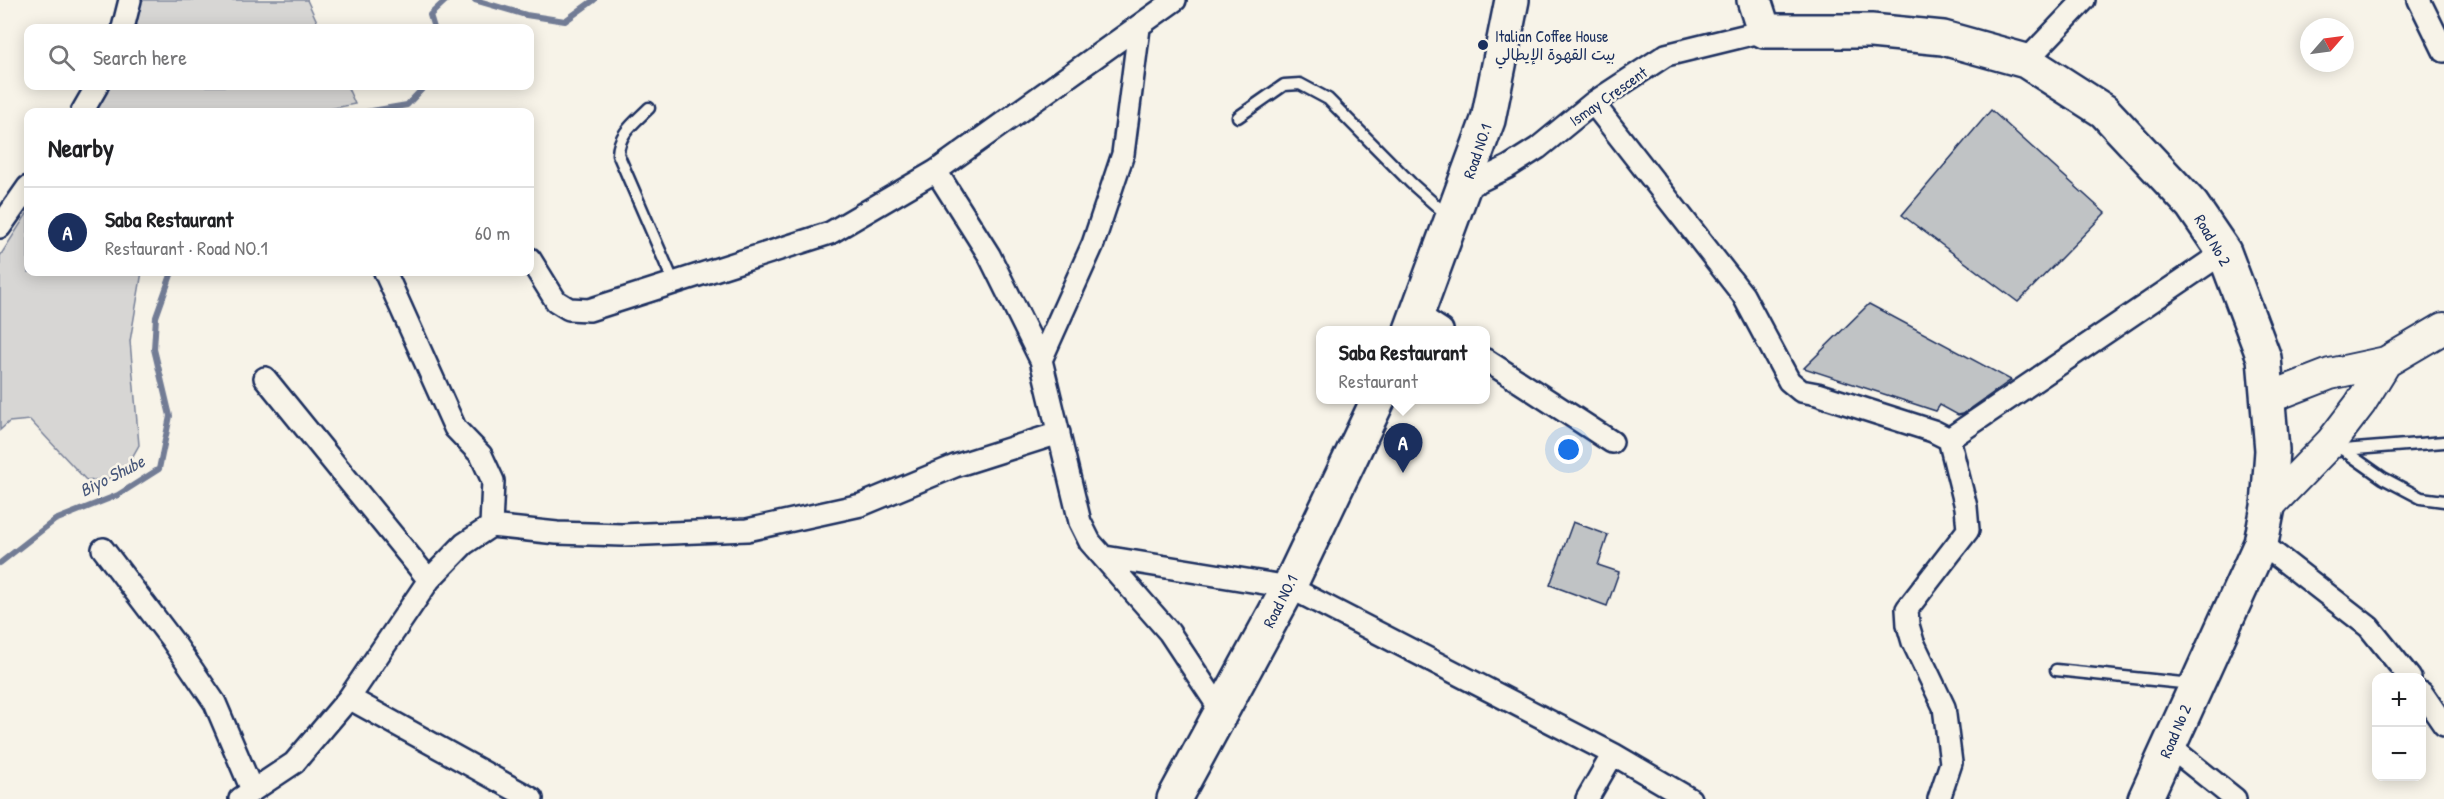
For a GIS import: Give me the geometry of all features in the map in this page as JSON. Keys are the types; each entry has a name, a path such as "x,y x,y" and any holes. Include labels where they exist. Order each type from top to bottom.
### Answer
{"main road":[{"name":"Road NO.1","path":"1424,325 1453,219 1488,120 1512,0"},
{"path":"1754,0 1764,31"},
{"name":"Road No 2","path":"1764,31 1871,31 1942,38 2026,61 2104,111 2192,205 2224,252 2264,358 2272,450 2268,507 2261,543 2145,799"},
{"name":"Road NO.1","path":"1174,799 1288,587 1376,404"}],"street":[{"path":"124,24 130,0"},
{"path":"2026,61 2084,0"},
{"path":"2419,0 2444,51"},
{"path":"534,266 555,301 570,309 589,310 830,233 936,171 1139,28 1167,2"},
{"path":"1041,360 1094,244 1123,154 1139,28"},
{"name":"Ismay Crescent","path":"1463,189 1508,167 1538,148 1593,103 1666,55 1764,31"},
{"path":"84,108 95,90"},
{"path":"1593,103 1743,296 1789,381 1801,391 1816,393 1933,431 1949,439 1964,496 1968,530 1907,609 1908,625 1913,642 1944,707 1952,763 1939,799"},
{"path":"936,171 989,255 1041,360 1080,522 1090,542 1170,632 1221,712"},
{"path":"0,226 24,193"},
{"path":"1949,439 2224,252"},
{"path":"387,276 455,428 481,455 493,481 491,526"},
{"path":"2268,398 2330,374 2386,362 2444,328"},
{"path":"2268,507 2337,446 2386,362"},
{"path":"1490,363 1612,442"},
{"path":"265,378 429,580"},
{"path":"103,549 172,640 215,703 246,795 294,763 349,698 429,580 464,544 491,526 557,533 622,535 747,530 861,505 955,466 1059,433"},
{"path":"2261,543 2369,627 2406,673"},
{"path":"1104,557 1288,587 1613,754 1690,799"},
{"path":"349,698 532,799"},
{"path":"2426,700 2444,725"},
{"path":"2169,746 2235,799"},
{"path":"1587,799 1613,754"}],"lane":[{"path":"1238,117 1284,85 1300,84 1328,99 1411,183 1453,219"},
{"path":"649,108 622,136 619,141 618,154 674,283"},
{"path":"2337,446 2444,442"},
{"path":"2337,446 2383,478 2421,498 2444,501"},
{"path":"2056,670 2195,685"}],"shaded area":[{"path":"136,0 307,0 318,24 133,24 139,13"},
{"path":"100,90 349,90 355,104 334,108 91,108"},
{"path":"24,218 24,276 141,276 130,341 139,445 121,477 87,481 30,420 9,422 0,430 0,256"}],"building":[{"path":"1991,110 2105,213 2018,302 1902,215"},
{"path":"1869,304 2011,380 1963,414 1958,415 1940,405 1936,411 1804,368"},
{"path":"1573,522 1608,535 1598,565 1619,572 1607,606 1550,585"}],"waterway":[{"name":"Biyo Shube","path":"433,24 430,15 446,0"},
{"name":"Biyo Shube","path":"475,0 526,15 565,21 594,0"},
{"name":"Biyo Shube","path":"389,108 407,105 421,90"},
{"name":"Biyo Shube","path":"0,563 55,520 118,495 159,469 170,416 154,349 156,317 171,276"}],"place":[{"name":"Italian Coffee House بيت القهوة الإيطالي","path":"1483,45"},
{"name":"Saba Restaurant","path":"1403,473"}]}
